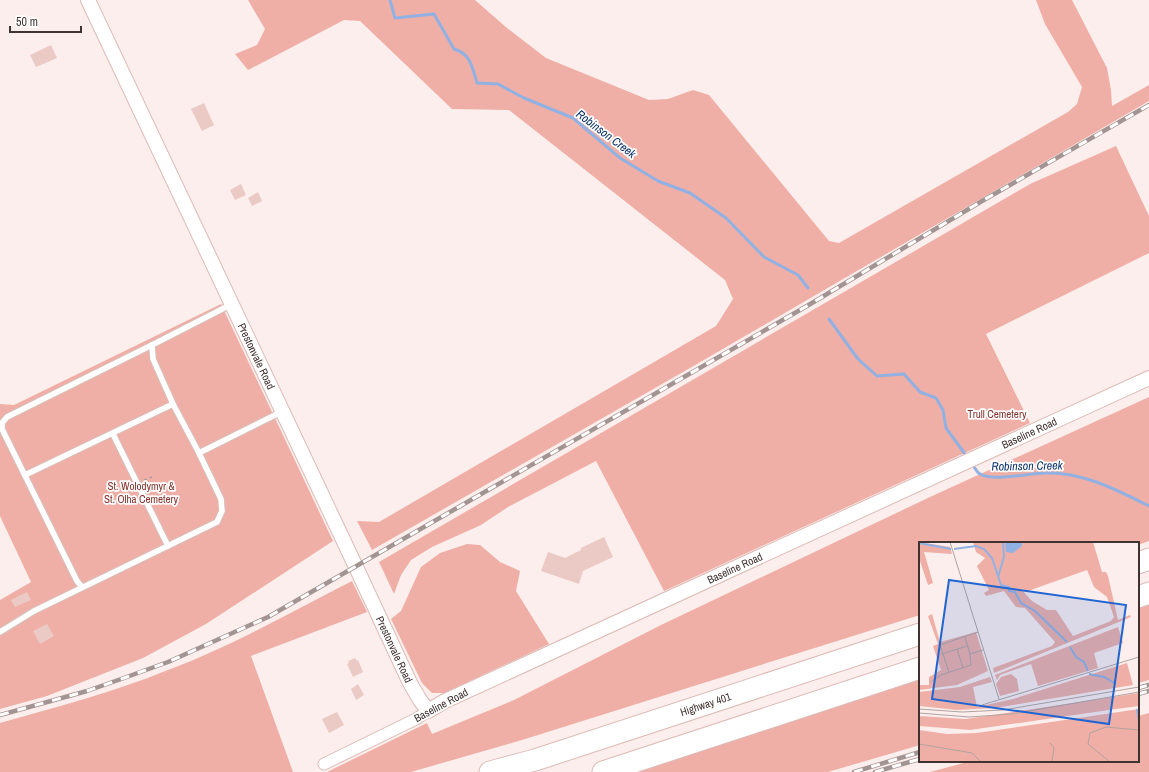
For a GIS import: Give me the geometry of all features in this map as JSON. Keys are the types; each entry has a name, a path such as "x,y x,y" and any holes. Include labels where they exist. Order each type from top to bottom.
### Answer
{"highway":[{"path":"1139,563 1149,559"},
{"path":"1139,597 1149,593"},
{"name":"Highway 401","path":"490,772 535,760 919,634"},
{"path":"603,772 919,668"}],"street":[{"name":"Prestonvale Road","path":"88,0 283,411 410,684 428,711"},
{"name":"Baseline Road","path":"324,764 416,719 459,695 1149,378"}],"lane":[{"path":"82,587 77,581 2,429 2,423 6,417 232,304"},
{"path":"0,632 34,611 217,522 222,511 221,499 173,404 153,359 152,345"},
{"path":"25,476 173,404"},
{"path":"199,453 283,411"},
{"path":"113,434 168,546"}],"green space":[{"path":"248,0 475,0 507,28 546,58 649,100 668,99 693,90 709,95 829,241 839,243 1068,112 1077,104 1082,87 1045,24 1036,0 1072,0 1107,68 1112,106 1149,85 1149,101 697,364 372,550 357,521 379,522 716,326 733,299 725,280 509,110 452,109 360,21 344,20 248,70 235,54 257,45 265,29"},
{"name":"Trull Cemetery","path":"1116,146 1149,216 1149,253 986,334 1030,423 664,591 596,461 508,507 481,525 432,547 411,560 401,575 394,594 379,562 1030,184"},
{"name":"St. Wolodymyr & St. Olha Cemetery","path":"221,304 333,541 206,624 143,658 47,696 0,709 0,600 31,582 0,516 0,404 14,405"},
{"path":"1149,397 1149,541 1139,545 1139,542 919,542 919,615 522,740 411,772 327,772 427,723 432,734 514,700 661,625 930,497"},
{"path":"467,544 480,545 500,562 520,571 516,591 549,644 444,693 432,693 422,683 391,619 401,611 421,567 440,553"},
{"path":"352,581 367,612 251,656 293,772 0,772 0,723 106,692 192,661 261,628"},
{"path":"1149,601 1149,680 1139,683 1139,605"},
{"path":"919,677 919,745 828,772 636,772"},
{"path":"1149,713 1149,772 930,772 967,762 1139,762 1139,716"}],"building":[{"path":"51,45 57,58 36,67 30,55"},
{"path":"204,103 214,125 202,131 191,109"},
{"path":"241,184 246,195 235,200 230,190"},
{"path":"258,192 262,201 252,206 248,198"},
{"path":"604,537 613,557 583,571 579,584 541,571 548,552 565,558 581,550 581,548"},
{"path":"27,592 31,600 15,607 11,600"},
{"path":"47,624 54,636 40,644 33,631"},
{"path":"355,658 357,661 358,660 363,672 353,677 347,664 349,663 348,661"},
{"path":"358,684 364,695 356,700 351,689"},
{"path":"337,712 344,725 329,733 322,719"}],"waterway":[{"name":"Robinson Creek","path":"390,0 395,18 434,14 454,49 464,54 470,62 477,83 498,84 524,98 573,118 620,158 658,181 690,193 726,218 764,257 798,275 808,288"},
{"name":"Robinson Creek","path":"829,319 858,359 877,376 904,374 920,392 936,398 943,410 946,428 965,454"},
{"name":"Robinson Creek","path":"974,467 977,472 986,476 994,477 1039,473 1060,473 1073,475 1099,483 1149,506"}],"railway":[{"path":"0,715 87,691 168,662 268,617 807,306 982,201 1149,105"},
{"path":"1139,688 1149,685"},
{"path":"1139,694 1149,691"},
{"path":"854,772 919,752"},
{"path":"875,772 919,759"}]}
